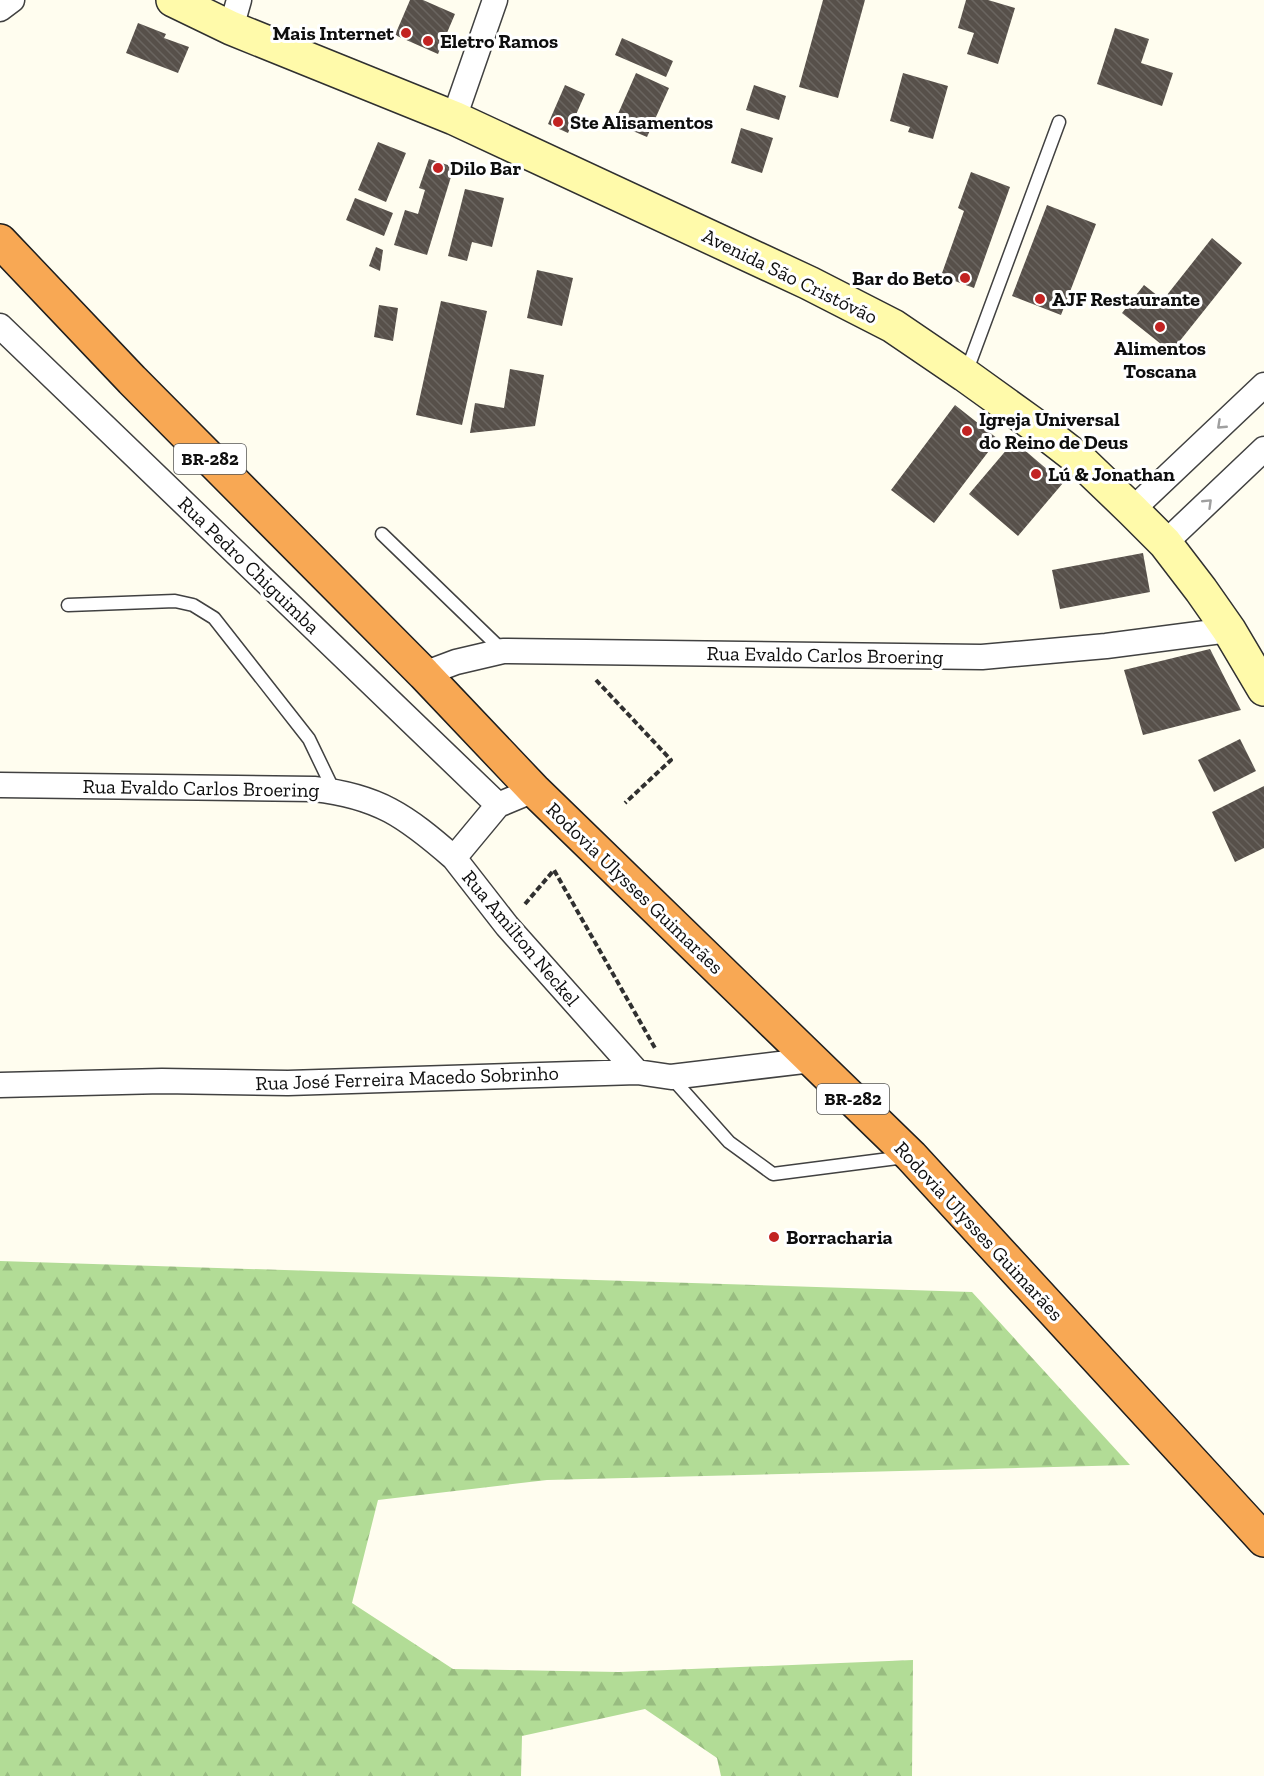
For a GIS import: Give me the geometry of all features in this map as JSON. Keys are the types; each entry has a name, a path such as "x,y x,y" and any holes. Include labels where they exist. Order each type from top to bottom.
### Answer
{"highway":[{"name":"Rodovia Ulysses Guimarães","path":"0,241 132,380 424,674 534,790 911,1156 1264,1540"}],"main road":[{"name":"Avenida São Cristóvão","path":"173,0 235,14 820,289 893,326 965,375 1080,460 1132,510 1165,543 1201,590 1229,630 1264,688"}],"street":[{"path":"0,9 12,0"},
{"path":"454,118 495,0"},
{"name":"Rua Pedro Chiguimba","path":"0,326 498,805"},
{"path":"1132,510 1264,385"},
{"path":"1165,543 1264,449"},
{"name":"Rua Evaldo Carlos Broering","path":"424,674 456,662 503,651 982,657 1106,646 1229,630"},
{"name":"Rua Evaldo Carlos Broering","path":"0,784 334,791 375,802 400,815 422,830 454,858"},
{"name":"Rua Amilton Neckel","path":"534,790 498,805 454,858 507,926 637,1072"},
{"name":"Rua José Ferreira Macedo Sobrinho","path":"0,1085 162,1081 288,1083 637,1072 671,1077 812,1060"}],"lane":[{"path":"965,375 1059,122"},
{"path":"382,534 503,651"},
{"path":"68,605 175,601 193,605 214,618 309,739 334,791"},
{"path":"671,1077 729,1142 773,1174 911,1156"}],"path":[{"path":"570,653 670,760 625,803"},
{"path":"507,926 554,870 671,1077"}],"green space":[{"path":"0,1261 972,1292 1130,1465 547,1480 378,1500 352,1603 453,1669 619,1672 913,1660 912,1776 721,1776 717,1758 645,1709 522,1736 521,1776 0,1776"}],"building":[{"path":"410,0 423,0 455,14 438,54 395,35"},
{"path":"823,0 865,0 838,98 799,87"},
{"path":"966,0 988,0 1015,8 998,64 967,54 974,33 958,28"},
{"path":"138,23 166,34 164,38 189,47 178,73 126,53"},
{"path":"1115,28 1149,39 1141,63 1173,73 1162,106 1097,84"},
{"path":"622,38 673,61 666,77 615,55"},
{"path":"636,73 669,88 647,137 614,123"},
{"path":"903,73 948,86 933,139 908,132 910,127 890,121"},
{"path":"565,85 585,94 568,133 548,124"},
{"path":"754,85 786,96 779,120 746,110"},
{"path":"741,128 773,138 762,173 731,163"},
{"path":"378,142 406,153 386,202 358,190"},
{"path":"429,159 454,167 427,255 394,245 405,210 418,214 425,190 419,188"},
{"path":"971,172 1010,187 974,288 941,276 964,211 958,208"},
{"path":"465,189 504,198 492,247 472,242 467,261 448,256"},
{"path":"355,198 393,213 384,236 346,220"},
{"path":"1047,205 1096,224 1061,315 1012,296"},
{"path":"1212,238 1242,263 1171,352 1122,313 1144,285 1163,300"},
{"path":"376,247 383,250 380,271 369,266"},
{"path":"537,270 573,278 562,326 527,318"},
{"path":"441,301 487,311 462,425 416,415"},
{"path":"379,305 398,308 393,341 374,337"},
{"path":"510,369 544,375 535,426 470,433 475,403 504,408"},
{"path":"955,405 998,439 934,523 891,490"},
{"path":"1014,441 1063,483 1018,536 969,494"},
{"path":"1143,553 1150,592 1060,609 1052,570"},
{"path":"1210,649 1241,710 1143,735 1124,670"},
{"path":"1240,739 1256,771 1214,792 1198,760"},
{"path":"1264,786 1264,848 1235,862 1212,812"}],"place":[{"name":"Mais Internet","path":"406,33"},
{"name":"Eletro Ramos","path":"428,41"},
{"name":"Ste Alisamentos","path":"558,122"},
{"name":"Dilo Bar","path":"438,168"},
{"name":"Bar do Beto","path":"965,278"},
{"name":"AJF Restaurante","path":"1040,299"},
{"name":"Alimentos Toscana","path":"1160,327"},
{"name":"Igreja Universal do Reino de Deus","path":"967,431"},
{"name":"Lú & Jonathan","path":"1036,474"},
{"name":"Borracharia","path":"774,1237"}]}
